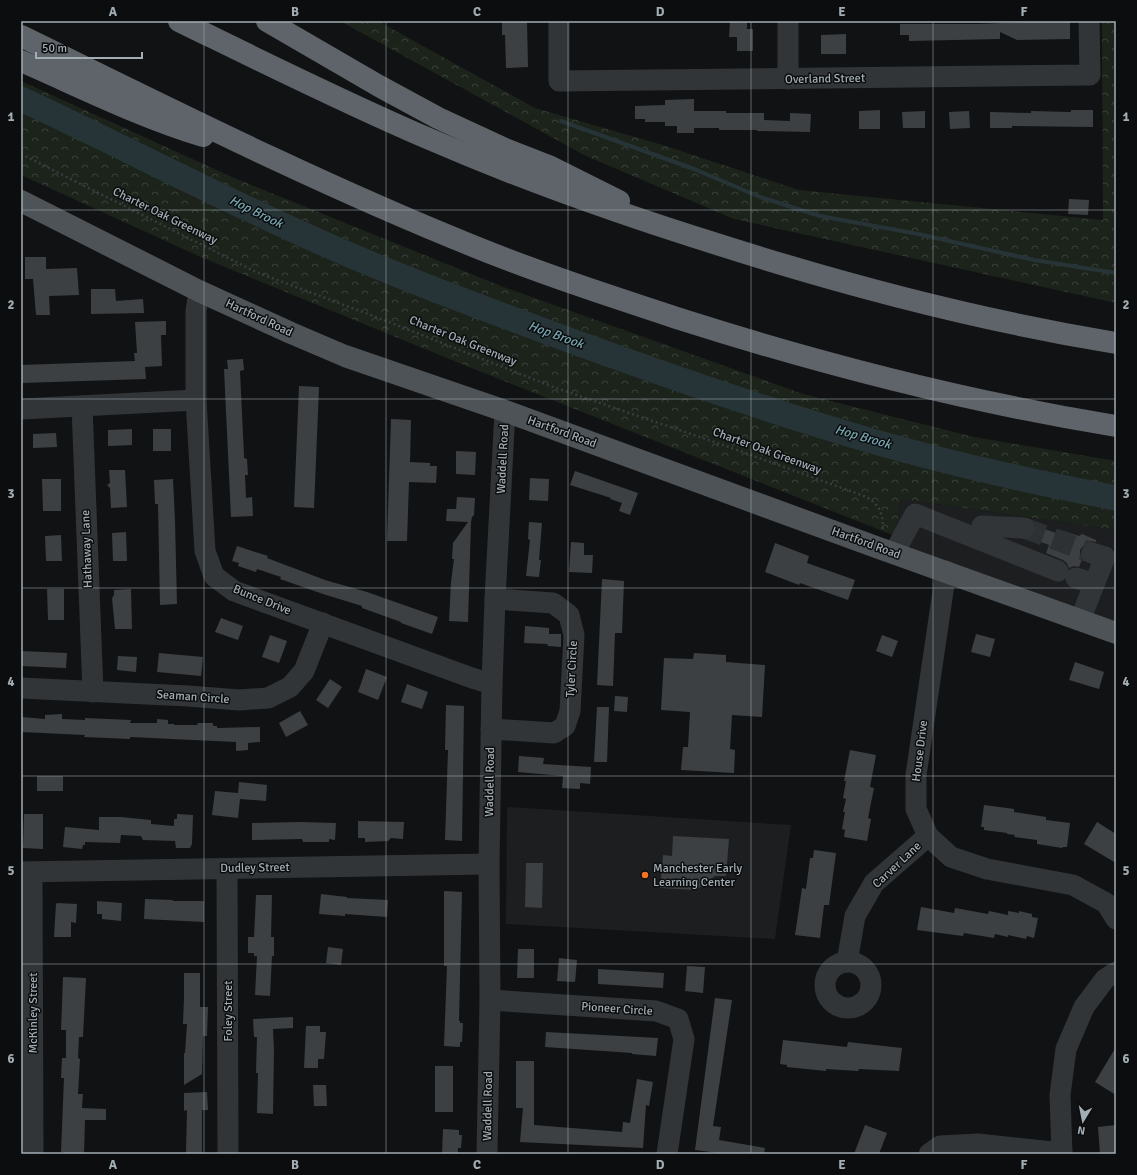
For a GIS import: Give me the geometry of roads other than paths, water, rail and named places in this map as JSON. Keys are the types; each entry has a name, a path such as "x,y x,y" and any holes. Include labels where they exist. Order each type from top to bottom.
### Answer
{"highway":[{"path":"179,21 322,91 428,138 545,186 664,228 797,269 877,291 982,317 1116,343"},
{"path":"267,21 426,112 472,134 575,178 664,228"},
{"path":"21,36 250,147 375,205 473,246 580,286 786,351 872,374 1007,406 1116,426"},
{"path":"21,61 159,122 204,137 250,147"}],"main road":[{"name":"Hartford Road","path":"21,201 199,291 345,356 887,545 946,571 1116,633"}],"street":[{"name":"Overland Street","path":"559,21 559,81 1090,75 1089,21"},
{"path":"788,21 788,79"},
{"name":"Bunce Drive","path":"199,291 196,311 196,400 206,551 214,576 234,591 492,684"},
{"path":"21,409 196,400"},
{"name":"Hathaway Lane","path":"82,406 93,692"},
{"name":"Waddell Road","path":"487,1154 490,1000 489,864 492,684 505,411"},
{"path":"887,545 915,514 1076,578"},
{"path":"924,518 977,525 1024,528"},
{"path":"1076,578 1104,556 1092,553"},
{"name":"House Drive","path":"946,571 916,775 916,809 928,836 951,857 987,869 1073,885 1106,903 1116,919"},
{"path":"1076,578 1080,620"},
{"name":"Tyler Circle","path":"491,729 554,733 564,726 570,711 574,635 570,615 553,604 495,599"},
{"name":"Seaman Circle","path":"21,688 239,700 268,698 290,687 304,671 323,623"},
{"name":"Carver Lane","path":"847,962 856,916 874,883 928,836"},
{"name":"Dudley Street","path":"27,872 489,864"},
{"name":"Foley Street","path":"227,869 228,1154"},
{"name":"McKinley Street","path":"27,872 33,1154"},
{"path":"929,1154 940,1146 978,1144 1062,1153 1060,1095 1066,1048 1084,1007 1105,979 1116,972"},
{"name":"Pioneer Circle","path":"490,1000 656,1011 678,1020 684,1039 667,1154"}],"waterway":[{"name":"Hop Brook","path":"21,99 329,246 422,285 580,344 722,394 865,439 990,472 1116,498"},
{"path":"561,121 694,169 760,197 820,216 918,234 1034,260 1116,273"}],"tunnel":[{"path":"1024,528 1092,553"}],"place":[{"name":"Manchester Early Learning Center","path":"645,875"}]}
